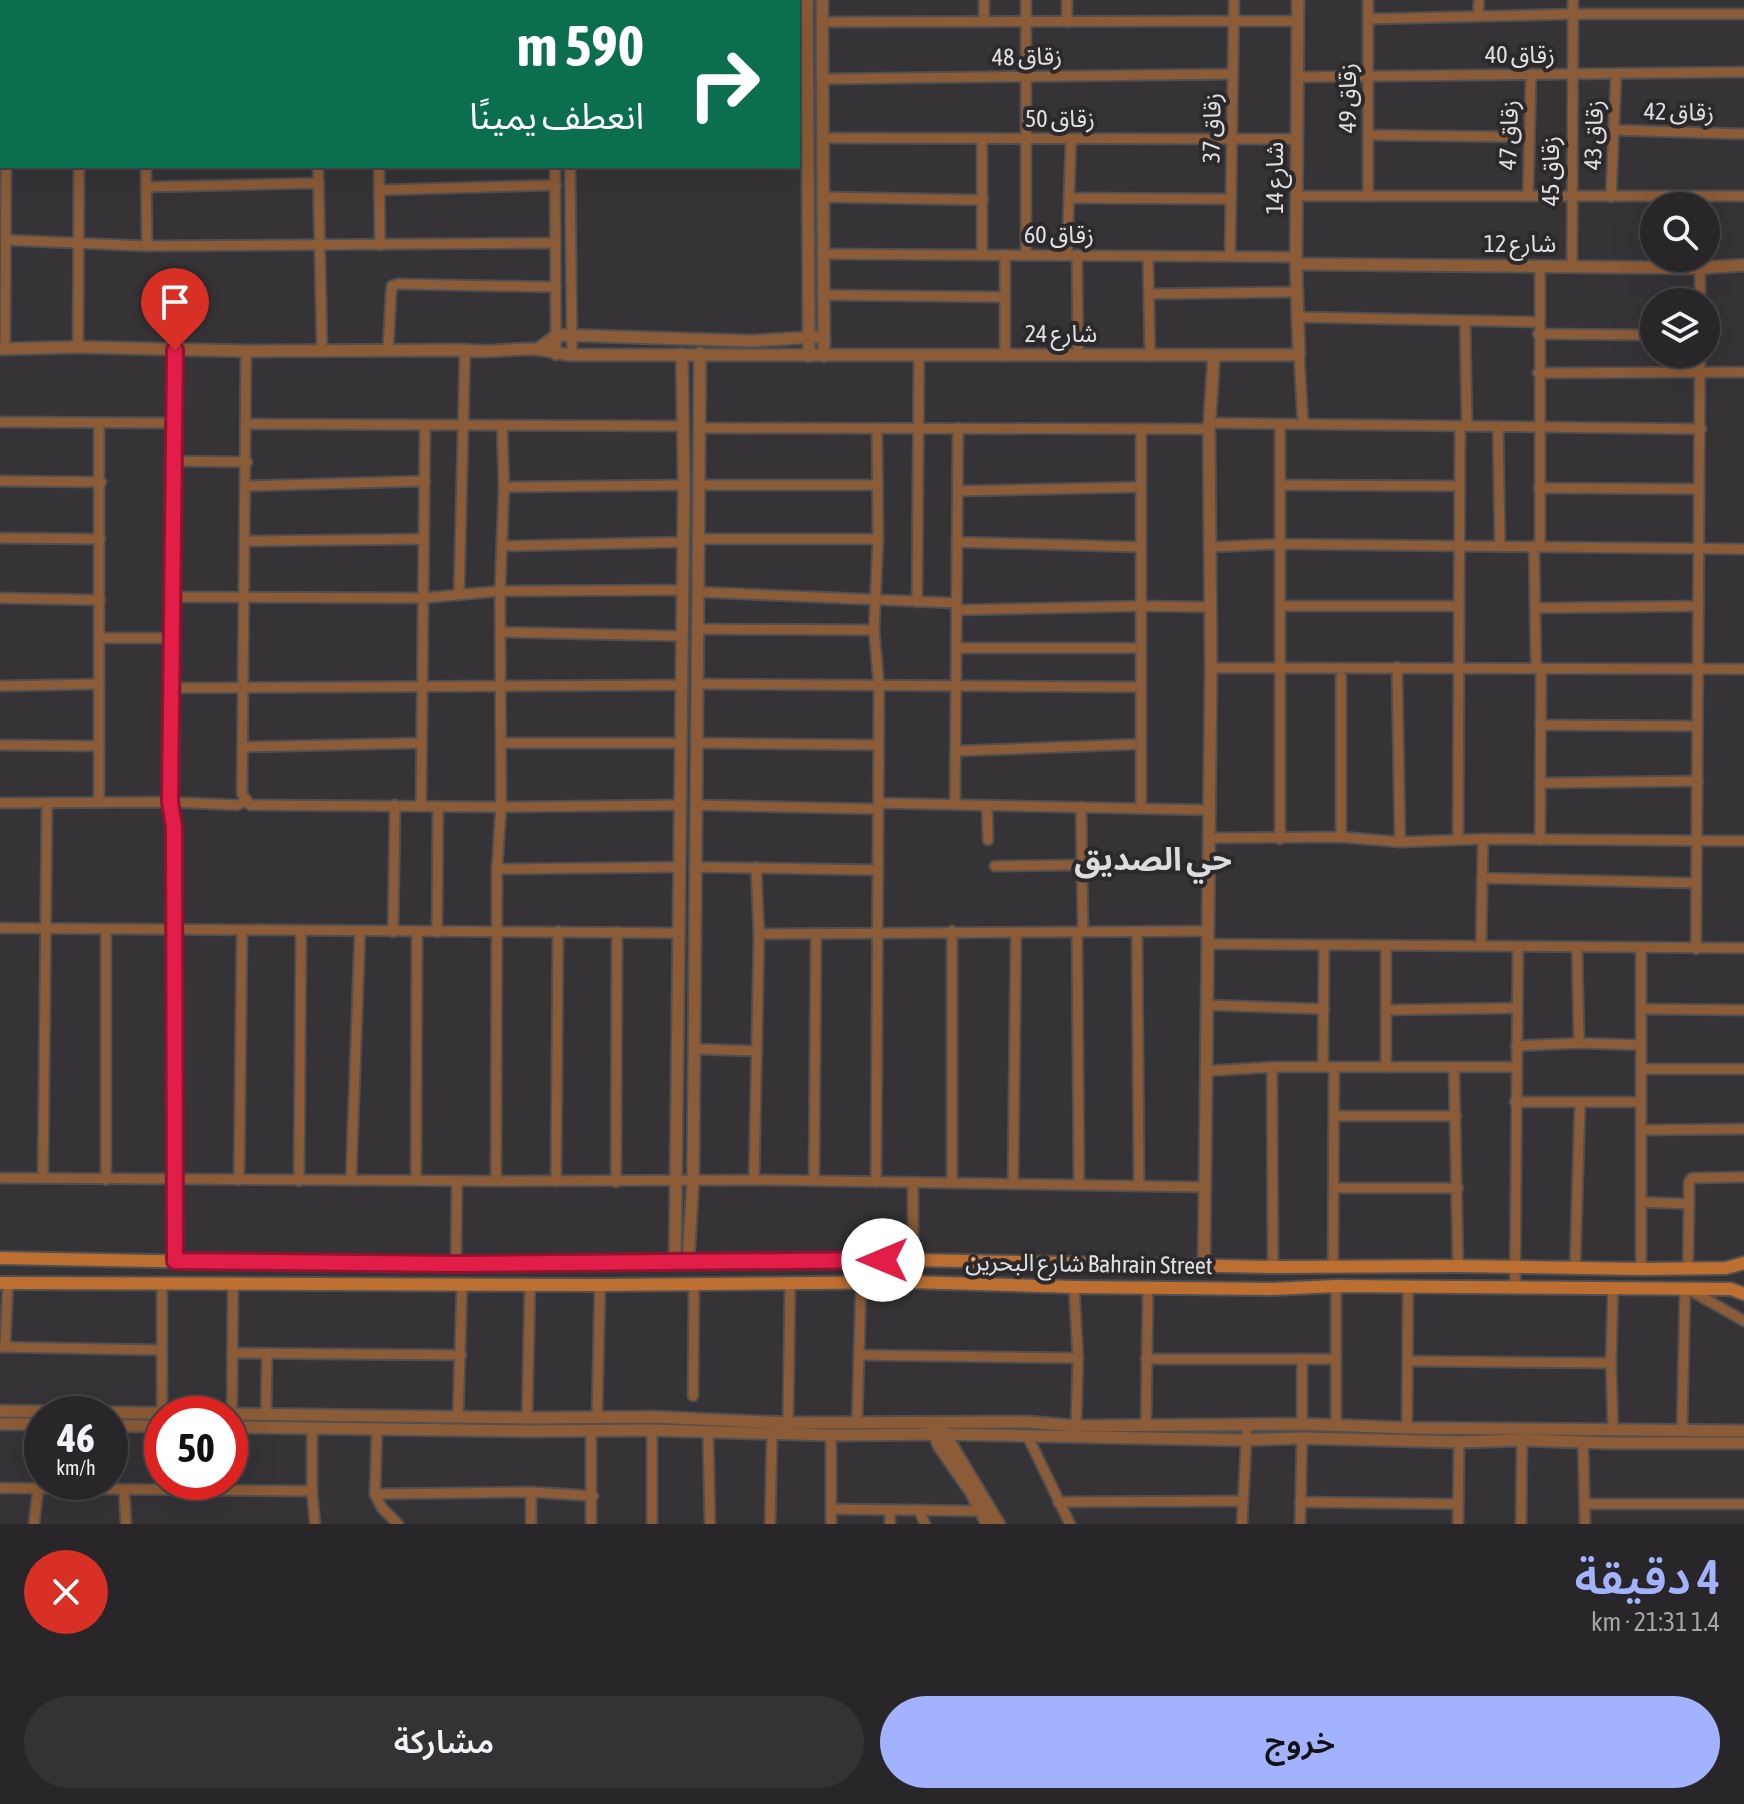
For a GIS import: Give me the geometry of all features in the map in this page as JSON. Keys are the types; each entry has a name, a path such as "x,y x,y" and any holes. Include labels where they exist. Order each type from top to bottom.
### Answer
{"main road":[{"name":"شارع البحرين Bahrain Street","path":"0,1258 308,1264 913,1260 1273,1267 1641,1269 1726,1268 1744,1263"},
{"path":"970,1261 971,1284"},
{"path":"308,1264 309,1283"},
{"name":"شارع البحرين Bahrain Street","path":"4,1283 694,1285 911,1282 1273,1289 1336,1286 1408,1289 1731,1289 1744,1294"}],"street":[{"path":"984,0 984,22"},
{"path":"1026,0 1026,255"},
{"path":"1067,0 1067,22"},
{"name":"زقاق 37","path":"1230,256 1234,0"},
{"name":"شارع 14","path":"1298,0 1296,261 1299,355"},
{"name":"زقاق 49","path":"1368,0 1368,196"},
{"path":"1478,16 1479,0"},
{"path":"1571,75 1573,0"},
{"path":"809,356 817,337 823,295 822,4 804,4 817,337 824,356"},
{"path":"1368,19 1744,14"},
{"path":"822,22 1297,21"},
{"name":"زقاق 40","path":"1297,77 1744,72"},
{"name":"زقاق 48","path":"822,79 1232,74"},
{"name":"زقاق 47","path":"1528,196 1531,75"},
{"name":"زقاق 45","path":"1571,75 1572,266"},
{"name":"زقاق 43","path":"1611,197 1616,75"},
{"name":"زقاق 42","path":"1614,130 1744,134"},
{"path":"1368,135 1529,137"},
{"name":"زقاق 50","path":"822,138 1297,139"},
{"path":"982,138 982,255"},
{"path":"1071,139 1069,198 1078,356"},
{"path":"78,347 79,168"},
{"path":"146,168 147,246"},
{"path":"318,168 322,351"},
{"path":"379,168 380,245"},
{"path":"555,168 556,355"},
{"path":"570,168 572,355"},
{"path":"3,182 6,240 3,349 78,347 479,352 538,349 556,336 571,335 751,341 817,337"},
{"path":"146,187 319,183"},
{"path":"380,190 556,185"},
{"path":"1297,196 1744,196"},
{"path":"822,197 983,200"},
{"path":"1069,198 1231,199"},
{"path":"6,240 147,246 556,243"},
{"name":"زقاق 60","path":"822,254 1230,256 1296,261"},
{"path":"1005,255 1005,356"},
{"path":"1148,256 1150,356"},
{"name":"شارع 12","path":"1296,261 1640,267"},
{"name":"شارع 12","path":"1720,267 1744,265"},
{"path":"1540,267 1536,608 1540,840"},
{"path":"388,350 392,286 556,287"},
{"path":"1149,294 1297,292"},
{"path":"823,295 1004,297"},
{"path":"1298,317 1538,322"},
{"path":"1458,839 1457,667 1465,321"},
{"path":"1538,334 1640,335"},
{"name":"شارع 24","path":"538,349 556,355 1299,355"},
{"path":"175,350 170,802 174,827 175,1261"},
{"path":"459,595 465,350"},
{"path":"246,351 242,794 250,805 679,805"},
{"path":"682,1263 693,1180 700,353"},
{"path":"682,354 684,485 676,1179 682,1263"},
{"path":"1299,355 1303,424"},
{"path":"917,602 919,356"},
{"path":"1204,1266 1211,668 1210,426 1214,356"},
{"path":"1696,949 1700,368"},
{"path":"1538,373 1744,372"},
{"path":"682,378 699,378"},
{"path":"0,422 175,423"},
{"path":"99,424 99,803"},
{"path":"247,424 682,426"},
{"path":"1280,424 1280,839"},
{"path":"699,428 1141,429 1303,424 1701,429"},
{"path":"421,805 425,425"},
{"path":"496,1181 497,869 501,807 500,591 504,487 502,425"},
{"path":"876,1182 879,687 874,630 878,539 877,428"},
{"path":"955,804 958,428"},
{"path":"1498,428 1500,546"},
{"path":"1141,429 1141,808"},
{"path":"173,461 247,462"},
{"path":"0,481 101,482"},
{"path":"247,486 425,481"},
{"path":"504,487 684,485"},
{"path":"699,485 878,485"},
{"path":"1280,485 1460,486"},
{"path":"958,491 1140,487"},
{"path":"1539,488 1699,489"},
{"path":"0,538 100,539"},
{"path":"246,541 424,539"},
{"path":"698,539 878,539"},
{"path":"503,546 683,542"},
{"path":"957,542 1140,547"},
{"path":"1211,547 1280,544 1744,549"},
{"path":"173,597 423,598 500,591 681,590"},
{"path":"698,592 917,602 956,607 1209,607"},
{"path":"0,598 100,600"},
{"path":"1280,606 1459,606"},
{"path":"1536,608 1699,606"},
{"path":"697,629 874,630"},
{"path":"500,632 681,636"},
{"path":"100,638 172,638"},
{"path":"956,648 1140,648"},
{"path":"681,662 697,663"},
{"path":"1397,667 1400,842"},
{"path":"1211,668 1744,669"},
{"path":"1341,677 1341,837"},
{"path":"0,686 99,684"},
{"path":"697,684 1141,687"},
{"path":"171,688 680,685"},
{"path":"1540,725 1698,726"},
{"path":"242,747 420,743"},
{"path":"501,743 680,743"},
{"path":"696,743 878,745"},
{"path":"956,751 1141,744"},
{"path":"0,745 99,746"},
{"path":"1540,783 1698,781"},
{"path":"0,803 170,802 237,805 247,801"},
{"path":"43,1178 47,803"},
{"path":"696,805 955,804 1209,810"},
{"path":"393,932 395,805"},
{"path":"987,805 988,840"},
{"path":"437,932 438,806"},
{"path":"1079,1185 1081,807"},
{"path":"1209,838 1341,837 1400,842 1458,839 1744,841"},
{"path":"1481,946 1483,839"},
{"path":"995,866 1082,865"},
{"path":"497,869 679,867"},
{"path":"695,867 877,870"},
{"path":"754,1180 759,934 756,867"},
{"path":"1482,878 1696,883"},
{"path":"0,928 678,933"},
{"path":"106,929 106,1180"},
{"path":"239,1180 242,930"},
{"path":"351,1180 360,931"},
{"path":"556,1181 558,931"},
{"path":"952,931 952,1183"},
{"path":"299,1181 301,932"},
{"path":"416,1180 417,932"},
{"path":"616,1182 617,932"},
{"path":"759,934 1080,932 1324,945 1744,948"},
{"path":"814,1180 816,933"},
{"path":"1013,1184 1016,933"},
{"path":"1137,933 1139,1186"},
{"path":"1324,945 1324,1009 1334,1116 1333,1266"},
{"path":"1386,946 1386,1067"},
{"path":"1515,1289 1518,947"},
{"path":"1577,948 1579,1043"},
{"path":"1641,948 1641,1269"},
{"path":"1208,1005 1324,1009"},
{"path":"1386,1010 1517,1008"},
{"path":"1642,1009 1744,1010"},
{"path":"1516,1046 1579,1043 1639,1045"},
{"path":"694,1049 757,1051"},
{"path":"1207,1071 1272,1067 1516,1067"},
{"path":"1272,1067 1273,1267"},
{"path":"1454,1069 1458,1266"},
{"path":"1642,1069 1744,1069"},
{"path":"1515,1102 1641,1102"},
{"path":"1575,1268 1580,1103"},
{"path":"1334,1116 1456,1116"},
{"path":"1641,1130 1744,1129"},
{"path":"1688,1269 1692,1178 1744,1177"},
{"path":"0,1178 616,1182 814,1180 1205,1187"},
{"path":"456,1264 457,1181"},
{"path":"913,1182 913,1260"},
{"path":"1334,1188 1458,1188"},
{"path":"1641,1202 1689,1204"},
{"path":"4,1283 2,1347 161,1350"},
{"path":"162,1283 162,1396"},
{"path":"231,1396 233,1283"},
{"path":"458,1417 462,1284"},
{"path":"527,1418 530,1284"},
{"path":"788,1423 790,1284"},
{"path":"857,1423 861,1284"},
{"path":"597,1417 600,1285"},
{"path":"693,1396 694,1285"},
{"path":"1146,1425 1148,1286"},
{"path":"1336,1286 1336,1425"},
{"path":"1074,1287 1078,1358 1076,1426"},
{"path":"1613,1288 1613,1430"},
{"path":"1407,1428 1408,1289"},
{"path":"1682,1429 1687,1289 1744,1321"},
{"path":"232,1353 461,1355"},
{"path":"266,1414 267,1354"},
{"path":"859,1355 1078,1358"},
{"path":"1146,1359 1336,1359"},
{"path":"1302,1359 1302,1424"},
{"path":"1408,1361 1611,1363"},
{"path":"0,1411 24,1411"},
{"path":"248,1414 652,1417 772,1433 831,1435 1028,1422 1076,1426 1302,1424 1407,1428 1522,1440 1744,1443"},
{"path":"248,1427 708,1432 788,1423 857,1423 1027,1435 1459,1442 1482,1435 1613,1430 1744,1431"},
{"path":"0,1424 24,1424"},
{"path":"1197,1439 1198,1426"},
{"path":"1242,1524 1247,1426"},
{"path":"312,1428 315,1524"},
{"path":"377,1428 375,1494 382,1508 398,1524"},
{"path":"938,1428 939,1446 987,1524"},
{"path":"938,1428 983,1493 999,1524"},
{"path":"591,1430 591,1524"},
{"path":"652,1430 652,1524"},
{"path":"708,1432 710,1524"},
{"path":"770,1524 772,1433"},
{"path":"831,1435 831,1524"},
{"path":"1027,1435 1070,1524"},
{"path":"1300,1524 1302,1438"},
{"path":"1521,1524 1522,1440"},
{"path":"1583,1441 1585,1524"},
{"path":"1458,1524 1459,1442"},
{"path":"0,1488 24,1489"},
{"path":"128,1490 312,1491"},
{"path":"375,1494 531,1492 593,1496"},
{"path":"531,1492 531,1524"},
{"path":"34,1524 37,1500"},
{"path":"125,1500 126,1524"},
{"path":"1058,1502 1242,1501"},
{"path":"1300,1502 1458,1504"},
{"path":"1585,1504 1744,1504"},
{"path":"831,1509 981,1511"},
{"path":"890,1510 890,1524"},
{"path":"919,1510 925,1524"}],"district":[{"name":"حي الصديق","path":"1153,859"}],"route":[{"path":"175,350 170,802 174,827 175,1261 456,1264 883,1260"}]}
